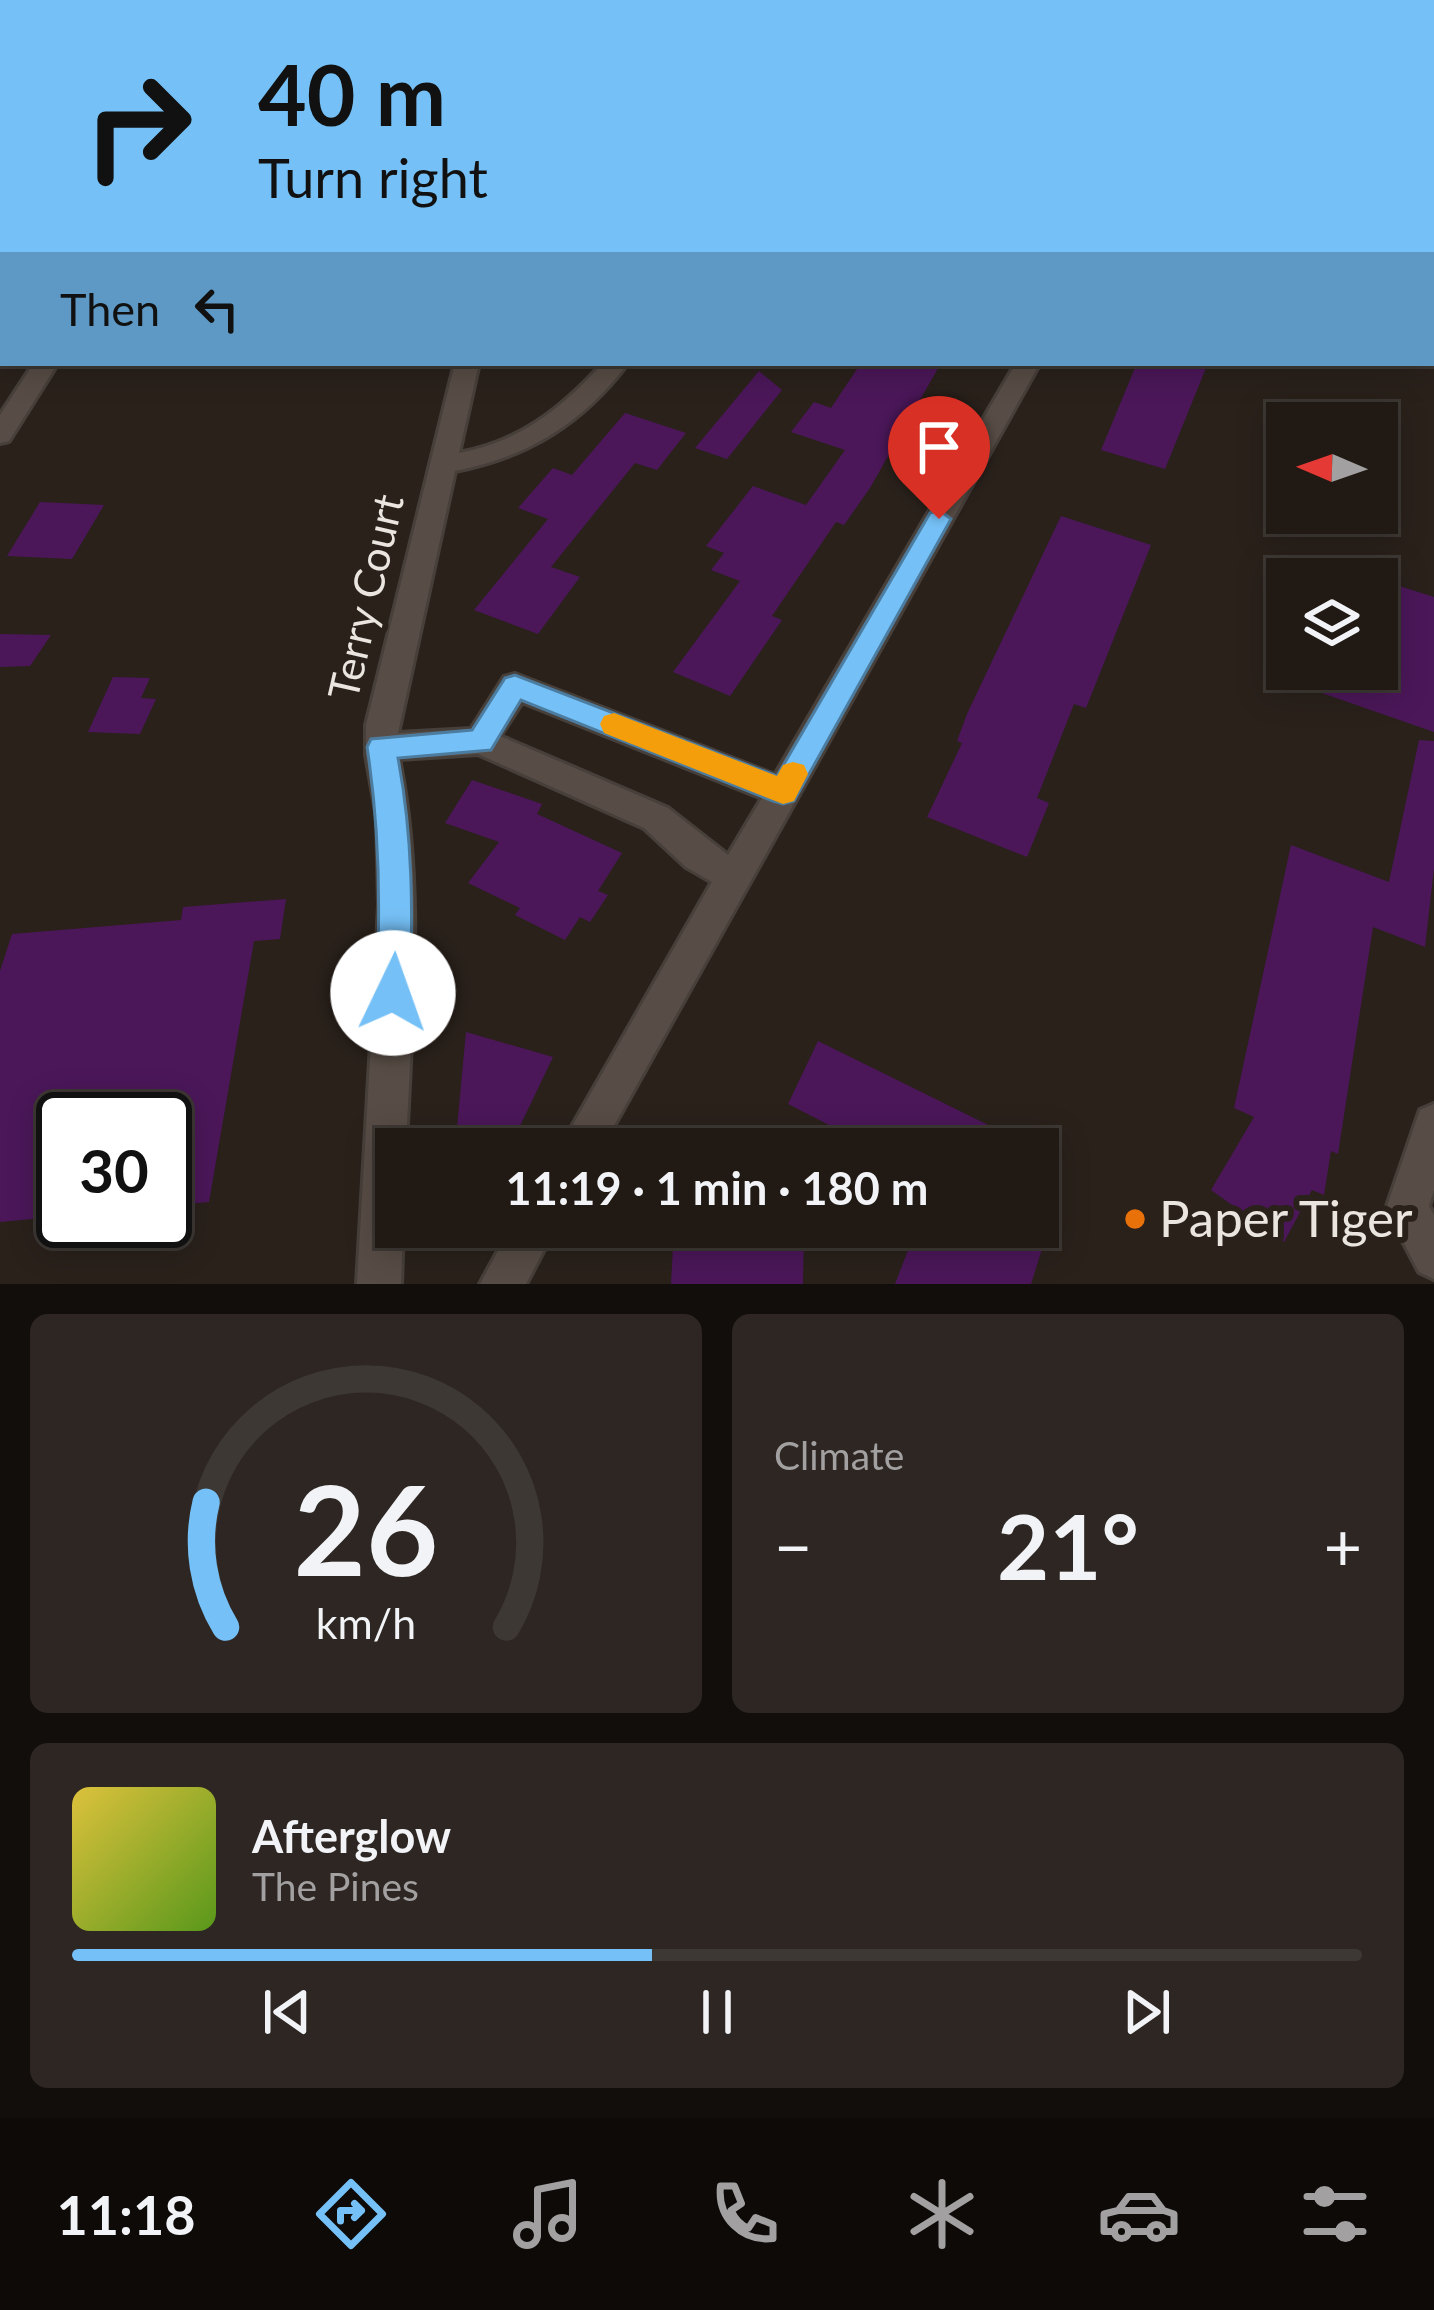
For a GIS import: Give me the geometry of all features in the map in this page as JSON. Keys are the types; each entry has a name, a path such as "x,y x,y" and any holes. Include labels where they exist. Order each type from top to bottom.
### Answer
{"street":[{"path":"0,434 44,366"},
{"name":"Terry Court","path":"379,1284 397,906 394,817 382,747 388,692 466,366"},
{"path":"442,465 479,459 535,438 569,417 613,366"},
{"path":"591,1128 1026,366"},
{"path":"480,741 515,686 783,792"},
{"path":"382,747 480,741 656,818 698,856 735,877"},
{"path":"1434,1124 1407,1210 1434,1257"},
{"path":"502,1284 523,1248"}],"building":[{"path":"859,366 939,366 870,488 844,525 836,522 772,616 782,620 730,696 673,672 740,581 711,570 724,553 706,546 753,486 806,505 845,450 791,432 814,402 831,408"},
{"path":"1136,366 1207,366 1165,469 1101,450"},
{"path":"759,371 782,390 727,459 695,448"},
{"path":"625,413 686,433 657,470 635,463 551,567 580,577 538,634 474,610 548,519 518,508 553,468 572,475"},
{"path":"40,502 104,505 72,559 7,556"},
{"path":"1061,516 1151,545 1086,708 1074,704 1037,798 1049,803 1027,857 927,817 962,743 957,741 967,714"},
{"path":"1398,586 1434,597 1434,732 1313,690 1398,690"},
{"path":"0,634 51,635 30,666 0,667"},
{"path":"113,677 150,678 141,698 156,699 140,734 88,732"},
{"path":"1419,740 1434,741 1434,868 1425,947 1373,927 1338,1154 1331,1151 1324,1195 1312,1190 1284,1242 1211,1190 1254,1117 1234,1108 1291,845 1389,882"},
{"path":"472,780 542,804 537,814 622,853 598,891 608,895 590,922 580,917 565,940 515,915 520,908 468,883 499,842 445,823"},
{"path":"286,899 280,939 254,941 209,1202 192,1204 192,1092 36,1092 36,1219 0,1222 0,971 12,934 181,920 183,907"},
{"path":"466,1032 553,1057 519,1128 457,1128"},
{"path":"818,1041 994,1128 835,1128 788,1104"},
{"path":"673,1248 804,1248 803,1284 671,1284"},
{"path":"909,1248 1042,1248 1031,1284 895,1284"}],"slow traffic":[{"path":"614,724 783,792 793,774"}],"place":[{"name":"Paper Tiger","path":"1135,1219"}],"route":[{"path":"393,993 394,817 382,747 480,741 515,686 783,792 939,519"}]}
